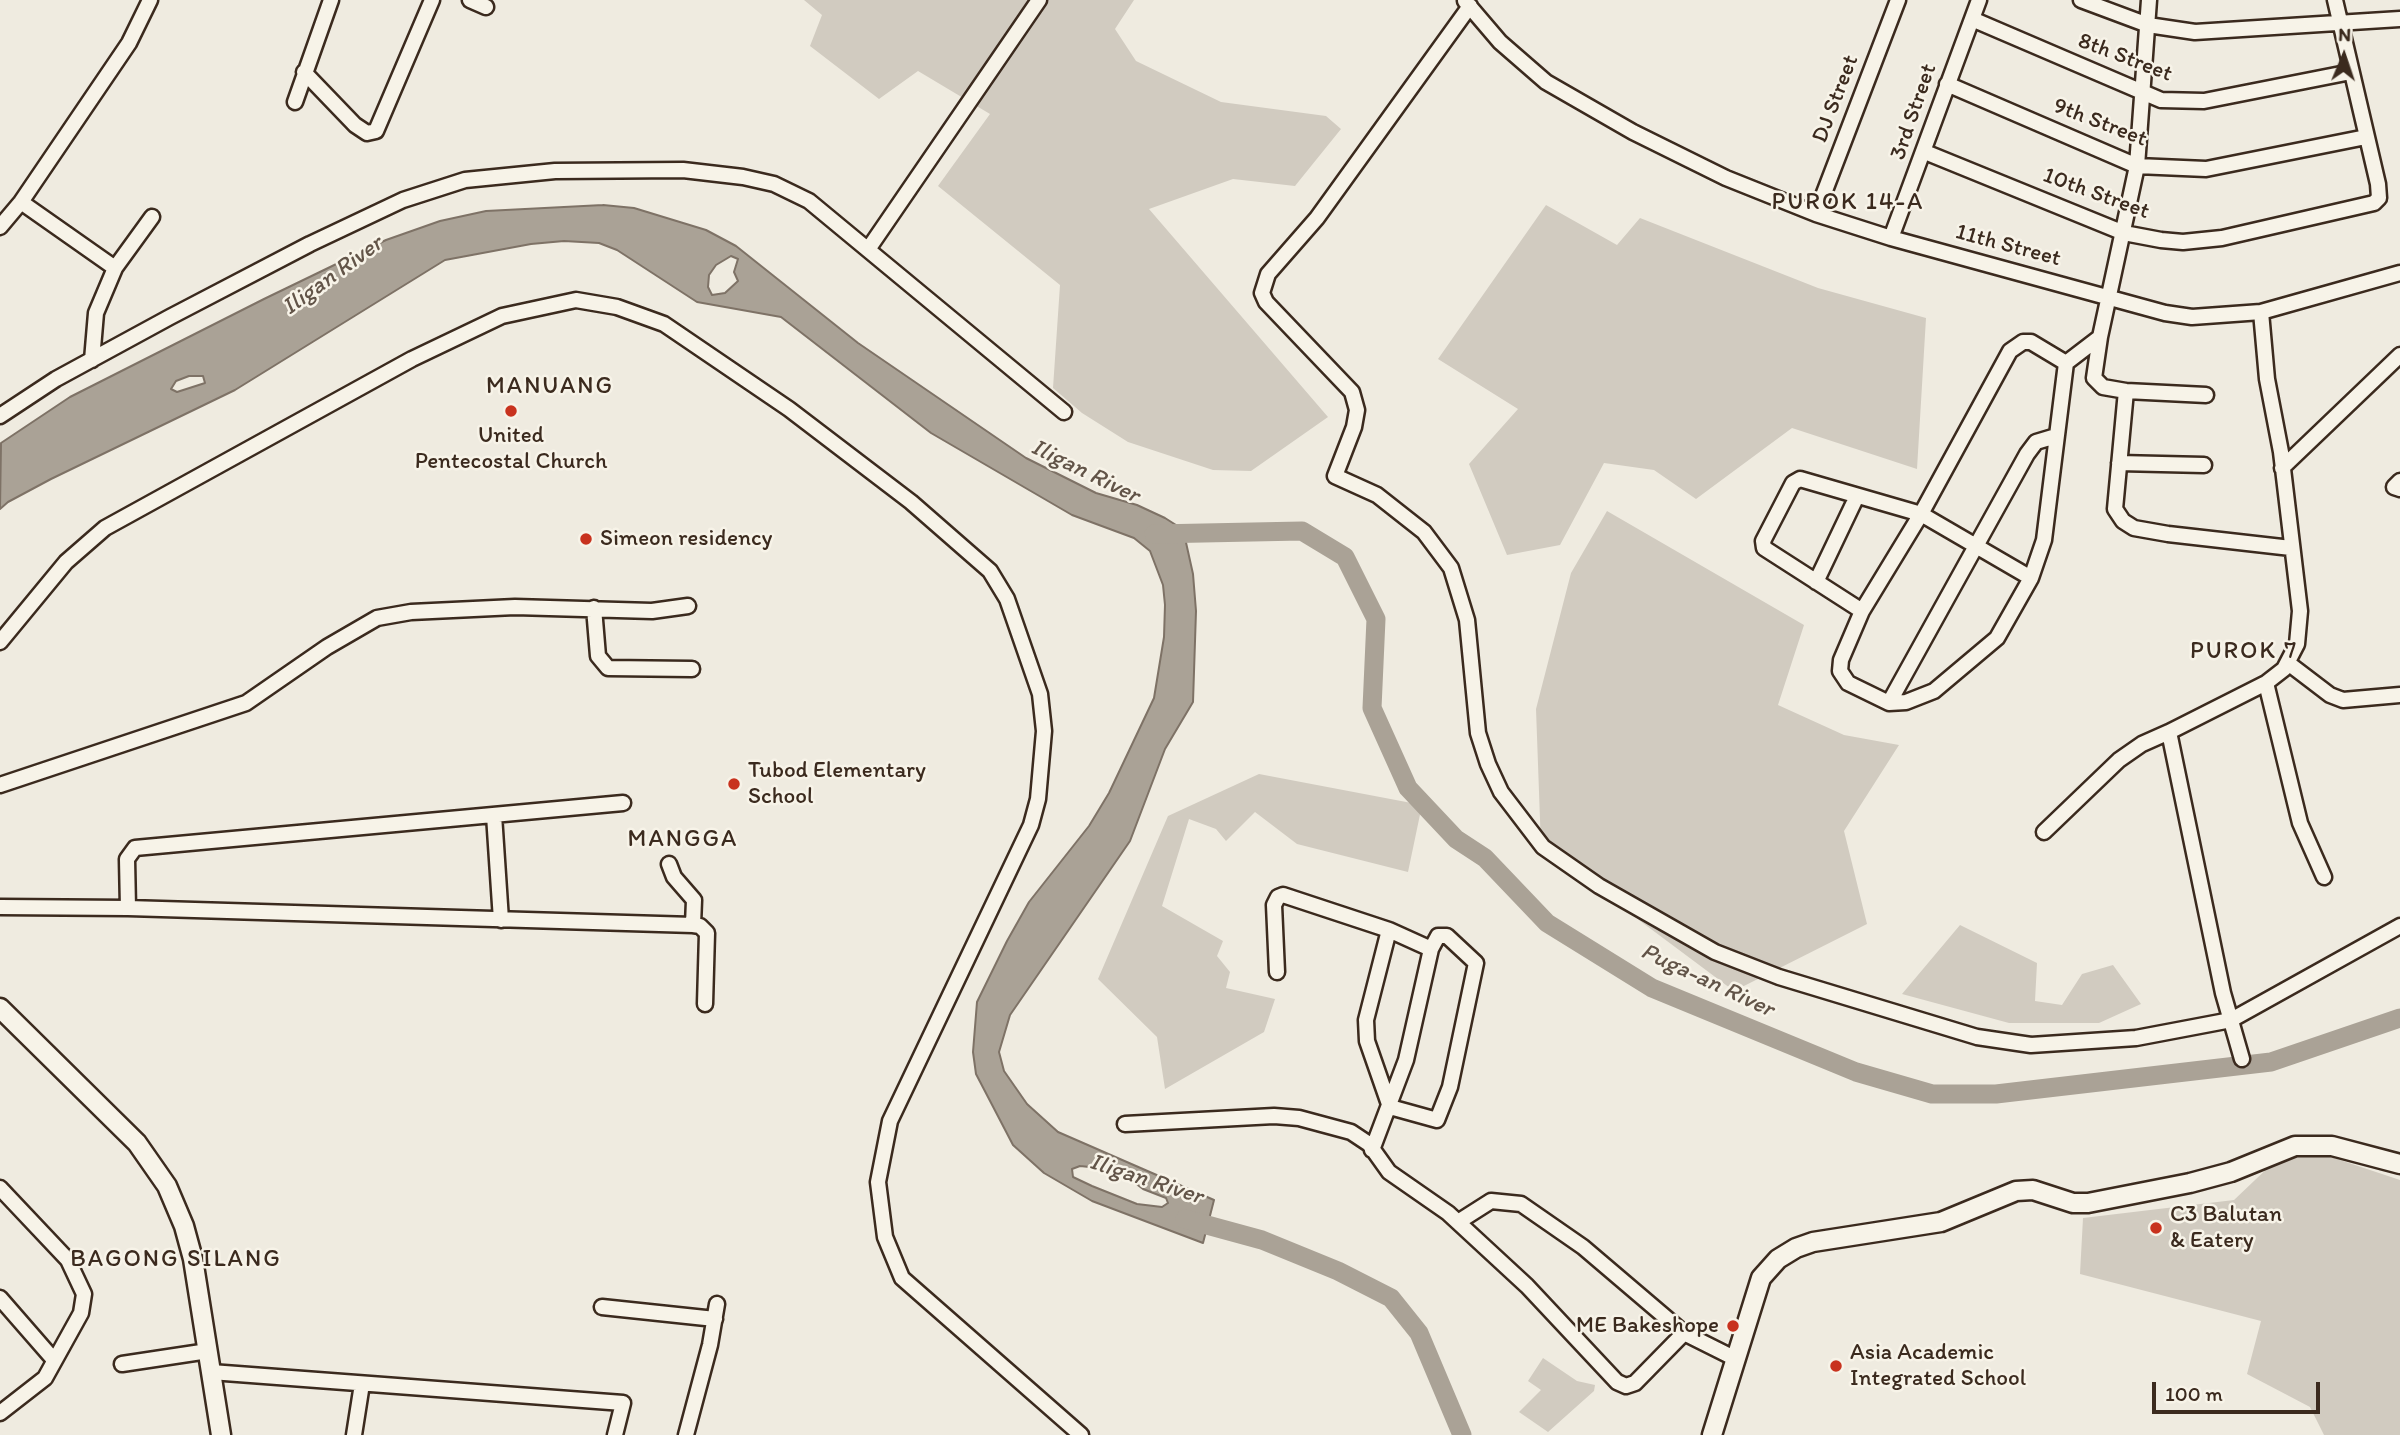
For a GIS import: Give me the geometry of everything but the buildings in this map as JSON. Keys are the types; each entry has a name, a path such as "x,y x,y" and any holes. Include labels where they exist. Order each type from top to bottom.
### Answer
{"main road":[{"path":"0,1008 137,1143 167,1186 184,1226 193,1259 221,1435"},
{"path":"1712,1435 1734,1358 1762,1278 1778,1259 1813,1242 1941,1222 2016,1191 2033,1190 2073,1203 2088,1203 2190,1183 2240,1169 2268,1155 2295,1146 2332,1146 2400,1164"}],"street":[{"path":"0,227 21,202 129,43 150,0"},
{"path":"295,102 331,0"},
{"path":"304,72 355,125 367,133 376,131 432,0"},
{"path":"470,0 486,7"},
{"path":"869,248 1040,0"},
{"name":"DJ Street","path":"1816,214 1899,0"},
{"name":"3rd Street","path":"1891,239 1979,0"},
{"path":"2081,0 2148,24 2209,32 2400,19"},
{"path":"2149,0 2137,166 2100,337 2094,378 2103,387 2126,391 2206,395"},
{"path":"2334,0 2366,136"},
{"path":"1467,3 1318,218 1268,274 1262,293 1266,302 1352,392 1357,410 1354,426 1335,476 1377,495 1415,525 1451,568 1467,620 1478,733 1501,792 1523,824 1562,863 1715,952 1779,977 1977,1037 2031,1045 2083,1044 2178,1032 2231,1020 2400,926"},
{"name":"11th Street","path":"1467,3 1500,42 1546,82 1633,132 1726,178 1816,214 1891,239 2165,313 2192,317 2261,313 2400,273"},
{"name":"8th Street","path":"1972,19 2142,94 2182,102 2204,101 2351,72"},
{"name":"9th Street","path":"1947,84 2137,166 2206,170 2366,136"},
{"name":"10th Street","path":"1925,152 2124,233 2161,240 2204,241 2367,205 2379,198 2366,136"},
{"path":"0,416 92,360 310,244 403,200 465,180 555,172 683,170 743,177 774,184 809,201 1064,412"},
{"path":"21,202 115,268"},
{"path":"92,360 96,313 115,268 152,217"},
{"path":"0,642 66,562 105,528 412,359 502,316 576,300 617,307 664,324 789,409 911,502 990,571 1007,599 1040,694 1044,731 1042,768 1031,825 890,1121 878,1182 885,1237 902,1278 1081,1435"},
{"path":"2044,832 2119,760 2142,744 2266,683 2288,663 2297,644 2300,627 2282,468 2267,379 2261,313"},
{"path":"2066,363 2031,342 2015,345 1921,514 1862,611 1841,660 1840,671 1848,683 1889,703 1906,702 1934,691 1966,667 1997,638 2031,578 2044,540 2066,363 2100,337"},
{"path":"2282,468 2400,355"},
{"path":"2126,391 2115,509 2123,521 2134,528 2291,548"},
{"path":"1889,703 2026,454 2036,442 2056,436"},
{"path":"2119,463 2204,465"},
{"path":"1862,611 1770,554 1763,541 1793,483 1800,479 1921,514 2031,578"},
{"path":"2400,481 2395,487 2400,489"},
{"path":"1816,582 1857,496"},
{"path":"0,785 246,704 327,646 377,618 453,610 594,608 652,611 688,606"},
{"path":"594,608 598,656 608,668 692,669"},
{"path":"2288,663 2330,695 2343,700 2400,695"},
{"path":"2266,683 2300,823 2324,877"},
{"path":"2169,732 2231,1020 2242,1059"},
{"path":"128,908 127,859 135,848 622,803"},
{"path":"494,814 501,920"},
{"path":"668,864 674,877 694,900 693,925"},
{"path":"1277,972 1274,905 1278,897 1296,897 1389,930 1431,949"},
{"path":"0,908 128,908 693,925 700,926 706,933 705,1004"},
{"path":"1389,930 1366,1030 1390,1107"},
{"path":"1372,1150 1406,1060 1431,949 1438,936 1447,936 1476,963 1450,1087 1437,1120 1390,1107"},
{"path":"1125,1124 1274,1116 1299,1118 1351,1132 1362,1137 1384,1166 1408,1188 1458,1222 1527,1286 1622,1386 1635,1383 1684,1333"},
{"path":"0,1188 68,1260 84,1294 81,1312 44,1378 0,1413"},
{"path":"1458,1222 1491,1201 1521,1204 1583,1247 1684,1333 1734,1358"},
{"path":"0,1298 54,1360"},
{"path":"602,1307 716,1312 686,1435"},
{"path":"122,1364 208,1351"},
{"path":"211,1372 623,1403 615,1435"},
{"path":"354,1435 362,1384"}],"shaded area":[{"path":"804,0 1134,0 1115,29 1136,61 1221,102 1326,116 1341,129 1295,186 1233,179 1149,209 1328,417 1251,471 1213,470 1128,442 1082,413 1053,388 1060,285 938,186 990,114 918,71 879,99 810,46 822,15"},
{"path":"1546,205 1617,245 1640,218 1818,288 1926,318 1917,469 1792,428 1696,499 1654,470 1604,463 1560,545 1507,555 1469,464 1518,409 1438,359"},
{"path":"1607,511 1804,625 1778,705 1844,735 1899,745 1844,831 1867,924 1734,991 1541,847 1536,709 1571,573"},
{"path":"1259,774 1422,805 1408,872 1297,844 1255,812 1226,841 1216,829 1189,819 1162,906 1223,941 1217,956 1230,972 1226,988 1275,999 1264,1032 1165,1089 1157,1037 1098,979 1168,816"},
{"path":"1960,925 2037,963 2035,1001 2062,1005 2082,974 2113,965 2141,1004 2099,1023 2009,1023 1902,994"},
{"path":"2304,1148 2400,1180 2400,1435 2324,1435 2310,1407 2247,1374 2261,1321 2080,1274 2083,1218 2234,1200 2275,1161"},
{"path":"1543,1358 1577,1381 1595,1385 1594,1391 1548,1432 1519,1412 1541,1390 1528,1381"}],"water":[{"path":"603,205 634,208 706,230 736,246 858,343 1026,458 1096,493 1137,505 1176,525 1185,538 1193,574 1196,611 1193,702 1165,749 1130,841 1010,1015 999,1052 1004,1071 1027,1104 1058,1132 1214,1200 1203,1243 1092,1201 1044,1173 1013,1145 976,1074 973,1052 977,1002 1007,941 1029,902 1089,826 1109,793 1154,698 1164,637 1165,605 1163,585 1150,551 1134,538 1072,515 931,433 781,317 697,302 617,250 599,243 564,241 531,244 445,260 235,390 51,479 0,509 1,443 70,397 386,240 440,221 486,211","holes":["731,256 738,259 734,272 738,281 725,293 712,295 708,287 709,275 716,265","189,376 203,376 205,383 177,392 171,389 176,381","1080,1166 1118,1170 1143,1189 1166,1198 1168,1203 1162,1207 1137,1204 1073,1177 1072,1169"]}],"waterway":[{"name":"Puga-an River","path":"1154,534 1302,531 1345,557 1376,619 1372,708 1408,788 1456,839 1485,858 1547,923 1652,988 1856,1072 1932,1094 1996,1094 2271,1062 2400,1018"},
{"name":"Iligan River","path":"1185,1219 1262,1240 1338,1271 1391,1298 1419,1333 1462,1435"}],"place":[{"name":"United Pentecostal Church","path":"511,411"},
{"name":"Simeon residency","path":"586,539"},
{"name":"Tubod Elementary School","path":"734,784"},
{"name":"C3 Balutan & Eatery","path":"2156,1228"},
{"name":"ME Bakeshope","path":"1733,1326"},
{"name":"Asia Academic Integrated School","path":"1836,1366"}],"district":[{"name":"PUROK 14-A","path":"1848,203"},
{"name":"MANUANG","path":"550,387"},
{"name":"PUROK 7","path":"2244,652"},
{"name":"MANGGA","path":"683,840"},
{"name":"BAGONG SILANG","path":"176,1260"}]}
